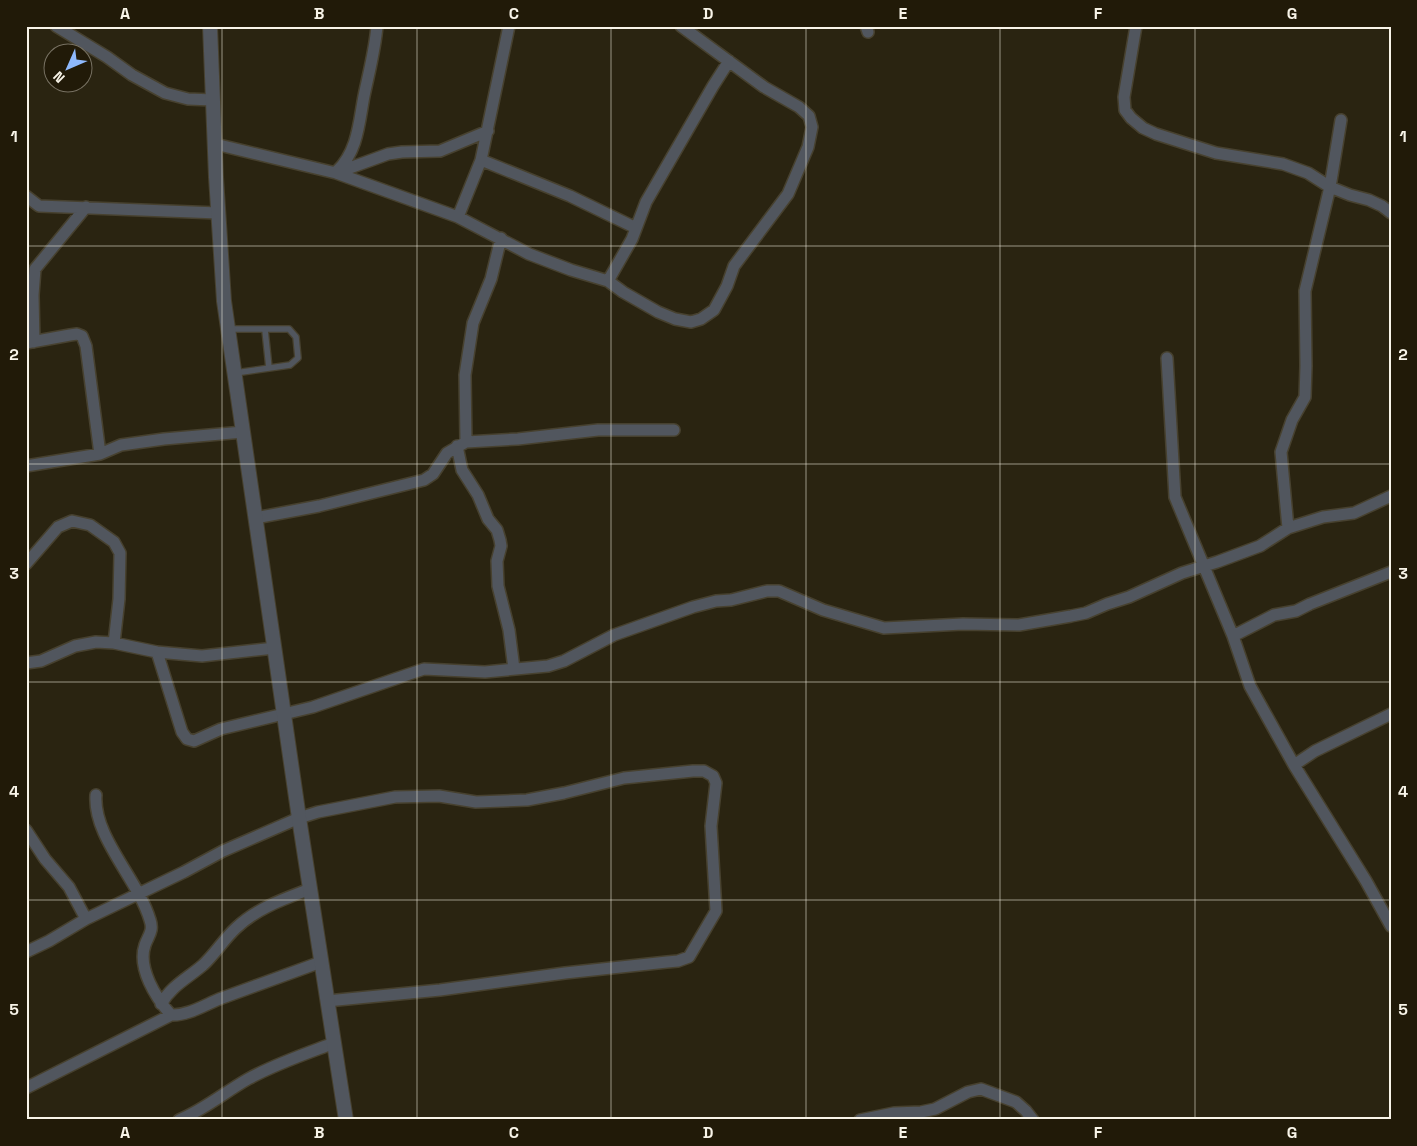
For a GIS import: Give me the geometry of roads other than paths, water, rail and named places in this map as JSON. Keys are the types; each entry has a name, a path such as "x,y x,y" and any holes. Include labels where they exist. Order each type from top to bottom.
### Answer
{"street":[{"path":"56,26 165,94 188,99 213,100"},
{"path":"210,26 218,213 224,301 299,818 346,1120"},
{"path":"336,173 344,164 360,127 377,26"},
{"path":"458,217 481,160 509,26"},
{"path":"215,144 336,173 458,217 529,254 571,270 608,281 658,312 675,320 690,322 701,319 714,310 727,286 734,266 788,194 808,147 812,127 809,116 800,107 764,87 681,26"},
{"path":"1136,26 1124,97 1125,110 1143,128 1216,153 1283,164 1308,173 1330,188 1369,200 1391,213"},
{"path":"608,281 636,228 646,202 729,61"},
{"path":"1288,528 1281,452 1292,420 1305,396 1305,291 1330,188 1341,120"},
{"path":"336,173 388,154 440,151 488,131"},
{"path":"481,160 570,196 636,228"},
{"path":"26,196 39,206 218,213"},
{"path":"86,207 35,269 30,342 77,334 82,336 86,346 100,454"},
{"path":"501,238 491,279 473,323 464,375 462,470 478,495 488,518 497,530 500,540 501,546 497,561 498,586 514,669"},
{"path":"1167,358 1175,497 1233,636 1250,686 1294,765 1366,881 1391,926"},
{"path":"256,518 318,506 424,480 433,474 447,453 462,444 577,431 674,430"},
{"path":"26,466 100,454 121,445 244,432"},
{"path":"157,652 182,732 187,739 194,741 221,729 314,707 424,669 476,672 548,666 564,661 614,635 692,608 716,601 732,600 767,591 779,591 823,610 884,628 963,624 1019,625 1086,613 1129,597 1182,573 1260,546 1288,528 1318,518 1354,513 1391,496"},
{"path":"26,564 58,527 72,522 90,525 114,542 120,552 119,599 114,643"},
{"path":"1233,636 1264,619 1284,612 1296,611 1391,572"},
{"path":"26,663 41,661 75,646 96,642 114,643 157,652 202,656 275,648"},
{"path":"1294,765 1315,751 1391,714"},
{"path":"26,952 49,941 86,918 184,872 223,851 299,818 327,810 396,797 440,796 476,802 527,800 624,778 693,771 704,772 713,776 716,783 711,826 716,911 689,956 678,961 573,972 440,990 327,1001"},
{"path":"96,795 99,821 138,893 151,922 152,932 145,944 144,964 161,1004 171,1015"},
{"path":"26,830 44,859 69,886 86,918"},
{"path":"161,1004 172,989 203,965 235,929 250,916 271,904 310,889"},
{"path":"26,1088 171,1015 187,1012 321,962"},
{"path":"179,1120 194,1114 250,1078 282,1063 334,1043"},
{"path":"860,1120 935,1109 968,1092 981,1089 1016,1102 1033,1120"}],"lane":[{"path":"228,330 288,330 296,337 298,358 290,365 235,373"},
{"path":"265,330 269,368"}]}
